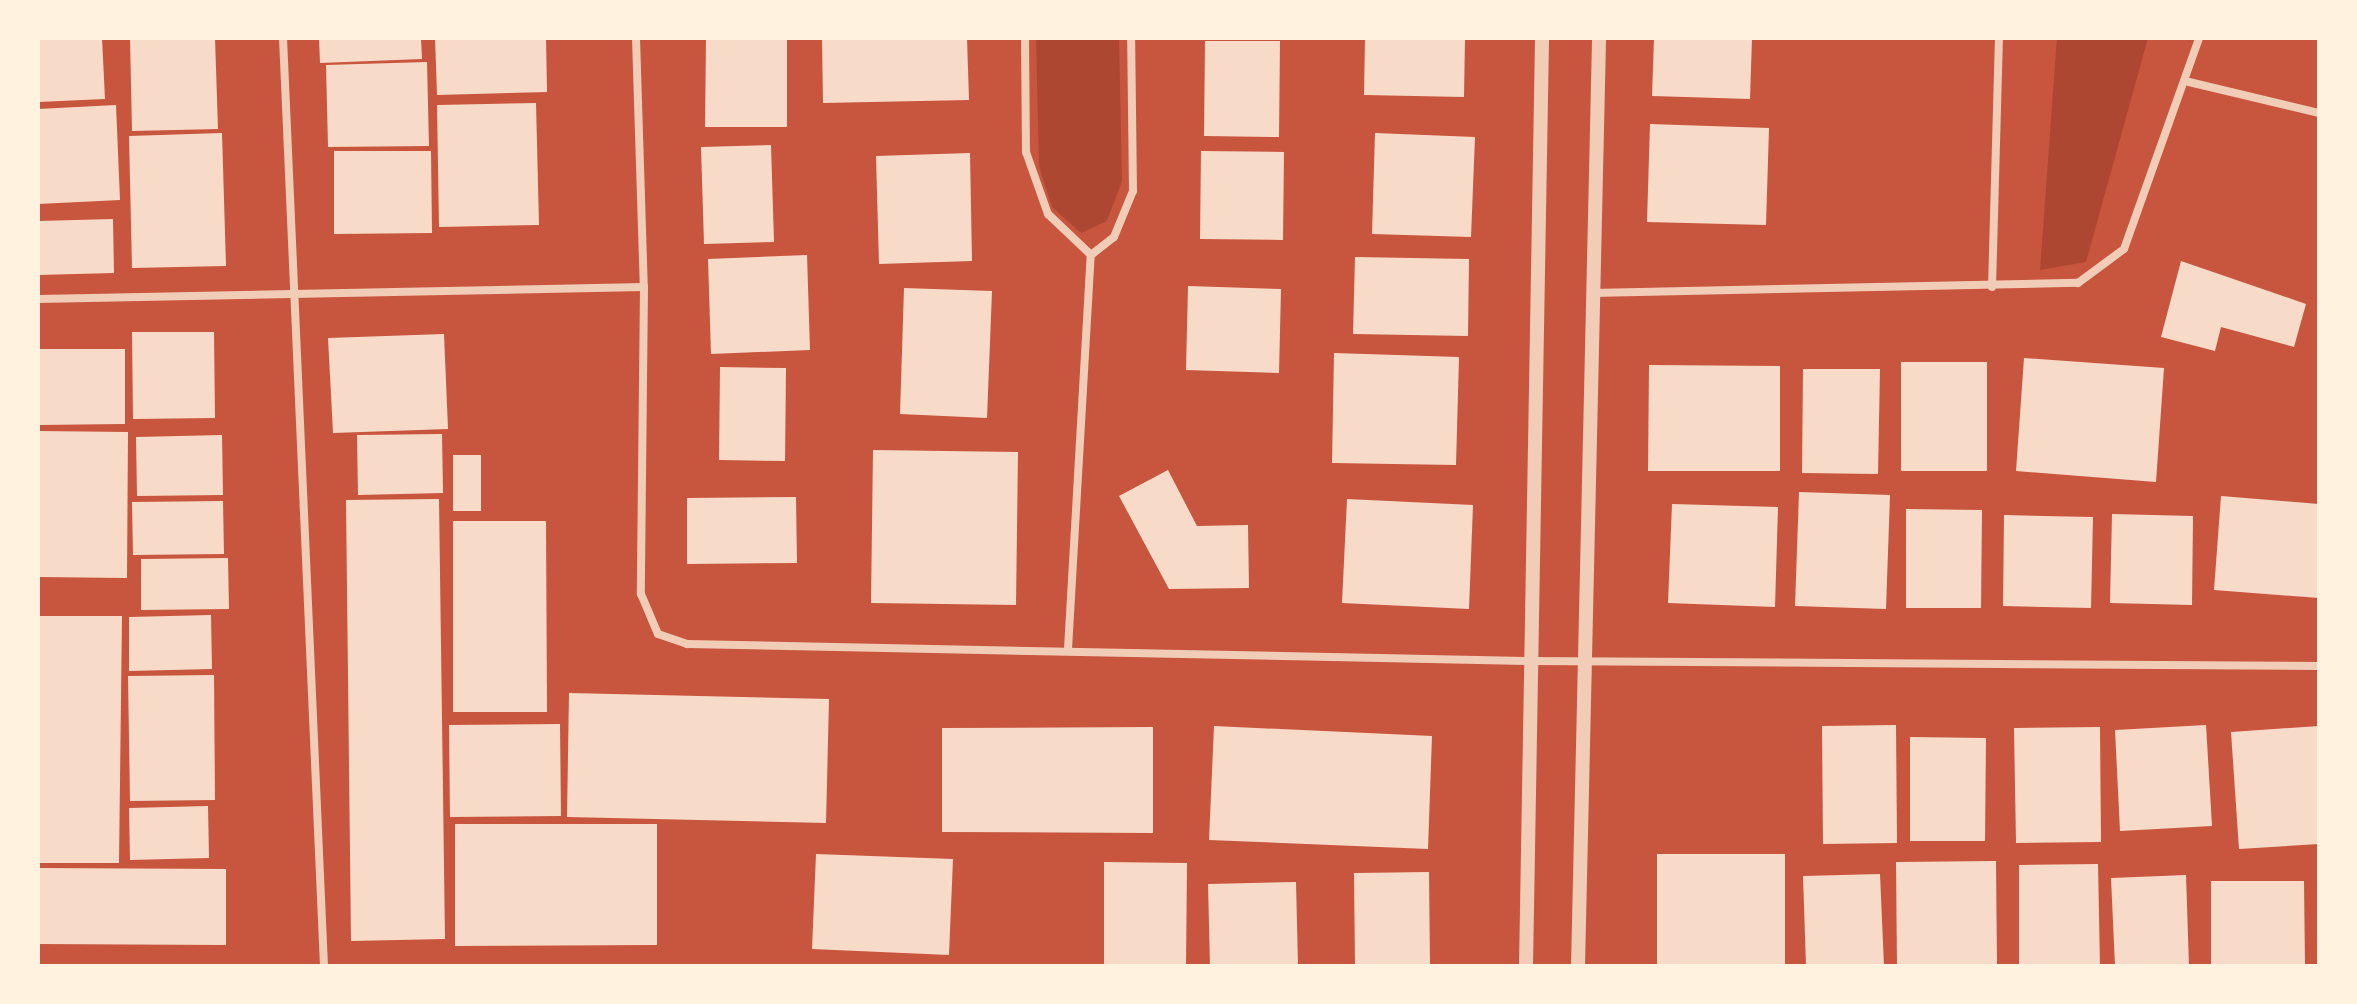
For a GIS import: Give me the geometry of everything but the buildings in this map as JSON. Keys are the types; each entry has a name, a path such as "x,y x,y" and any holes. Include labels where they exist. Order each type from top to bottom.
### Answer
{"street":[{"path":"283,38 297,294 324,966"},
{"path":"636,38 644,287 641,594 658,634 687,644 1068,649 1528,661 2319,666"},
{"path":"1025,38 1026,152 1048,214 1091,255"},
{"path":"1068,649 1091,255 1114,237 1133,191 1131,38"},
{"path":"1526,966 1528,661 1542,38"},
{"path":"1578,966 1579,661 1599,38"},
{"path":"1992,287 1999,38"},
{"path":"1592,293 2078,283 2104,270 2124,249 2189,82 2199,38"},
{"path":"2189,82 2319,113"},
{"path":"38,299 644,287"}],"shaded area":[{"path":"1036,38 1119,38 1122,181 1107,221 1081,233 1052,207 1039,166"},
{"path":"2057,38 2148,38 2086,262 2040,270"}]}
